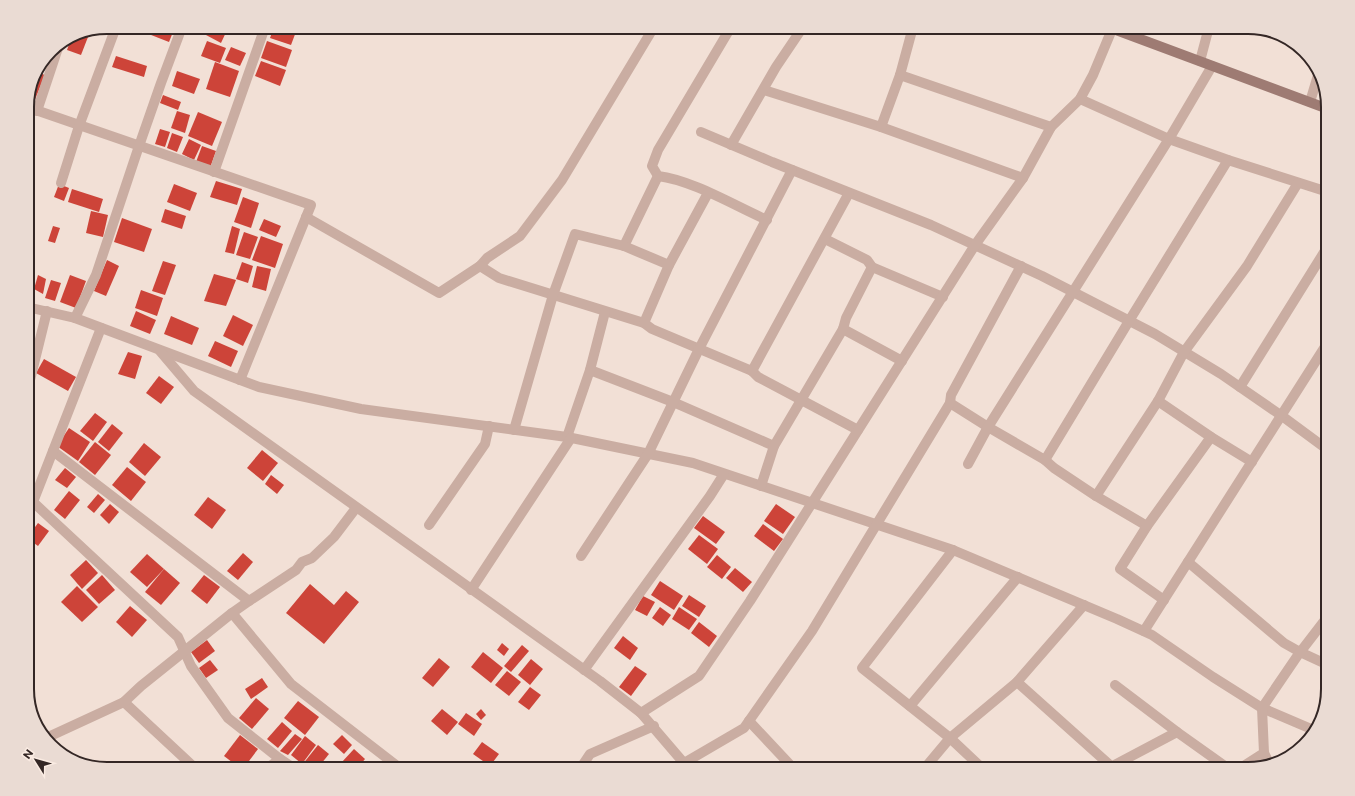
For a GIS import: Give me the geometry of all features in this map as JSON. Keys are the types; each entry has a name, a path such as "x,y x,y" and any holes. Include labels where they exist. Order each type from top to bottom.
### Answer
{"street":[{"path":"61,182 79,126 113,34"},
{"path":"75,318 96,275 139,146 179,34"},
{"path":"214,172 263,34"},
{"path":"306,217 439,293 480,266 487,258 520,236 562,180 650,34"},
{"path":"658,176 652,166 658,150 727,34"},
{"path":"731,145 799,34"},
{"path":"881,127 900,75 911,34"},
{"path":"641,712 699,676 750,601 975,245 1023,178 1051,127 1080,99 1093,75 1109,34"},
{"path":"1127,34 1321,106"},
{"path":"1200,61 1207,34"},
{"path":"34,104 53,58"},
{"path":"968,464 988,427 1169,139 1212,66"},
{"path":"900,75 1051,127"},
{"path":"1310,102 1316,81"},
{"path":"764,90 881,127 1023,178"},
{"path":"1080,99 1169,139 1321,190"},
{"path":"34,110 310,205 240,380"},
{"path":"701,132 931,225 1021,266 1073,292 1155,334 1240,387 1321,445"},
{"path":"1045,460 1228,160"},
{"path":"581,556 648,454 699,349 792,170"},
{"path":"658,176 672,178 767,220"},
{"path":"624,246 658,176"},
{"path":"1096,496 1158,401 1184,352 1247,266 1298,183"},
{"path":"644,323 669,264 708,193"},
{"path":"752,372 849,193"},
{"path":"514,430 553,295 576,234 624,246 669,264"},
{"path":"825,239 867,260 872,267 943,297"},
{"path":"1240,387 1321,257"},
{"path":"480,266 500,278 644,323 652,329 752,372 758,377 858,430"},
{"path":"692,762 744,728 812,631 950,403 951,395 1021,266"},
{"path":"761,486 774,446 802,401 843,329 846,318 872,267"},
{"path":"34,308 75,318 259,387 361,408 569,437 693,463 953,550 1152,634 1213,677 1262,708 1310,728"},
{"path":"34,364 47,311"},
{"path":"471,590 569,437 590,370 605,312"},
{"path":"34,499 101,328"},
{"path":"843,329 902,360"},
{"path":"158,350 194,390 641,712 683,762"},
{"path":"1144,631 1321,353"},
{"path":"590,370 673,402 774,446"},
{"path":"1158,401 1211,437 1252,462"},
{"path":"950,403 1045,460 1054,468 1096,496 1147,526"},
{"path":"429,525 484,444 489,426"},
{"path":"1164,600 1120,569 1147,526 1211,437"},
{"path":"53,451 249,601"},
{"path":"584,670 710,496 724,474"},
{"path":"34,503 178,637 191,666 228,718 284,762"},
{"path":"51,736 124,702 184,650 232,613 296,570 302,562 312,558 334,537 356,508"},
{"path":"953,550 862,668 950,738 976,762"},
{"path":"1188,562 1284,643 1321,662"},
{"path":"910,706 1018,577"},
{"path":"930,762 950,738 1017,682 1084,605"},
{"path":"232,613 291,684 392,762"},
{"path":"1267,760 1264,753 1262,708 1300,652 1321,625"},
{"path":"1017,682 1103,762"},
{"path":"1115,685 1219,762"},
{"path":"124,702 188,762"},
{"path":"749,721 787,762"},
{"path":"585,762 590,754 654,726"},
{"path":"1120,762 1177,732"},
{"path":"1250,762 1264,753"},
{"path":"276,762 280,759"}],"building":[{"path":"149,34 172,34 169,42"},
{"path":"206,34 225,34 221,43"},
{"path":"271,34 295,34 291,45 270,38"},
{"path":"88,37 81,55 67,50 70,44"},
{"path":"207,41 226,48 220,63 201,56"},
{"path":"267,41 292,50 286,67 261,58"},
{"path":"231,47 246,53 240,66 225,60"},
{"path":"116,56 147,66 144,77 112,67"},
{"path":"261,61 286,70 280,86 255,76"},
{"path":"215,62 239,71 230,97 206,89"},
{"path":"177,71 200,79 194,94 172,86"},
{"path":"42,74 45,75 34,102 38,83"},
{"path":"163,95 181,102 178,110 160,103"},
{"path":"177,111 190,115 185,133 171,128"},
{"path":"198,112 222,122 212,146 188,136"},
{"path":"160,129 170,132 165,147 155,144"},
{"path":"172,133 183,137 177,152 167,148"},
{"path":"189,139 201,145 194,160 182,154"},
{"path":"202,146 216,151 210,168 196,162"},
{"path":"216,181 242,189 237,205 210,197"},
{"path":"59,184 69,188 64,201 54,197"},
{"path":"174,184 197,193 190,211 167,202"},
{"path":"72,189 103,199 99,212 68,202"},
{"path":"243,197 259,203 251,228 234,222"},
{"path":"165,209 186,216 182,229 161,222"},
{"path":"91,211 108,215 103,237 86,233"},
{"path":"122,218 152,229 144,252 114,242"},
{"path":"264,219 281,226 276,237 259,230"},
{"path":"53,226 60,228 55,243 48,241"},
{"path":"232,226 240,229 234,254 225,252"},
{"path":"244,232 258,237 250,259 236,255"},
{"path":"261,236 283,244 275,268 252,260"},
{"path":"107,260 119,266 106,296 94,291"},
{"path":"163,261 176,265 165,295 152,291"},
{"path":"242,262 253,266 248,283 236,279"},
{"path":"257,266 271,269 266,291 252,287"},
{"path":"214,274 236,280 226,306 204,301"},
{"path":"38,275 46,279 43,294 34,289"},
{"path":"70,275 86,281 76,308 60,302"},
{"path":"51,280 61,283 55,301 45,298"},
{"path":"141,290 163,298 157,316 135,308"},
{"path":"136,311 156,320 150,334 130,326"},
{"path":"233,315 253,325 243,346 223,336"},
{"path":"171,316 199,328 192,345 164,334"},
{"path":"215,341 238,351 231,367 208,356"},
{"path":"128,352 142,356 135,379 118,374"},
{"path":"44,359 76,377 68,391 36,373"},
{"path":"159,376 174,387 161,404 146,393"},
{"path":"95,413 107,422 93,441 80,431"},
{"path":"112,424 123,433 109,451 98,442"},
{"path":"69,428 90,442 78,461 57,446"},
{"path":"95,442 111,455 95,475 79,462"},
{"path":"144,443 161,457 145,476 129,462"},
{"path":"262,450 278,463 263,481 247,468"},
{"path":"127,467 146,482 131,501 112,485"},
{"path":"65,468 76,477 67,488 55,480"},
{"path":"271,475 284,485 277,494 265,484"},
{"path":"69,491 80,500 65,519 54,510"},
{"path":"98,494 105,500 94,513 87,507"},
{"path":"208,497 226,510 212,529 194,515"},
{"path":"110,504 119,512 109,524 100,515"},
{"path":"776,504 795,517 783,534 764,521"},
{"path":"703,516 725,532 716,544 694,528"},
{"path":"38,523 49,531 38,546 34,543 34,528"},
{"path":"763,524 783,539 774,551 754,536"},
{"path":"699,535 718,549 707,564 688,549"},
{"path":"243,553 253,562 238,580 227,571"},
{"path":"147,554 164,569 147,587 130,572"},
{"path":"717,555 731,567 722,579 707,567"},
{"path":"86,560 98,573 82,589 70,575"},
{"path":"735,568 752,582 743,592 726,578"},
{"path":"164,569 180,583 161,605 145,592"},
{"path":"102,575 115,590 99,604 86,590"},
{"path":"204,575 220,587 207,604 191,591"},
{"path":"660,581 683,596 674,610 651,595"},
{"path":"310,584 334,605 346,591 359,602 324,644 286,613"},
{"path":"77,586 98,607 82,622 61,602"},
{"path":"689,595 706,606 699,617 682,606"},
{"path":"643,596 655,602 647,616 635,610"},
{"path":"130,606 147,620 132,637 116,622"},
{"path":"660,607 671,615 663,626 652,618"},
{"path":"679,607 697,619 689,630 672,619"},
{"path":"699,622 717,636 709,647 691,633"},
{"path":"623,636 638,648 630,660 614,648"},
{"path":"207,640 215,651 199,663 191,652"},
{"path":"502,643 509,649 504,656 497,650"},
{"path":"522,645 529,651 511,672 504,666"},
{"path":"483,652 503,668 491,683 471,667"},
{"path":"439,658 450,667 433,687 422,678"},
{"path":"531,659 543,669 530,685 518,675"},
{"path":"210,660 218,670 206,678 199,668"},
{"path":"635,666 647,674 631,696 619,687"},
{"path":"507,671 521,682 509,696 495,685"},
{"path":"262,678 268,687 251,699 245,689"},
{"path":"530,687 541,695 529,710 518,702"},
{"path":"256,698 269,709 252,729 239,718"},
{"path":"298,701 319,717 305,735 284,718"},
{"path":"442,709 458,722 447,735 431,721"},
{"path":"481,709 486,715 481,720 476,714"},
{"path":"466,713 482,724 474,736 458,724"},
{"path":"282,722 292,731 278,748 267,739"},
{"path":"295,734 302,739 288,755 280,751"},
{"path":"240,735 258,749 248,762 232,762 224,756"},
{"path":"342,735 352,745 344,754 333,744"},
{"path":"305,736 316,745 303,762 300,762 291,755"},
{"path":"482,742 499,754 493,762 484,762 473,754"},
{"path":"318,745 329,754 323,762 304,762"},
{"path":"354,749 365,759 363,762 342,762"}]}
